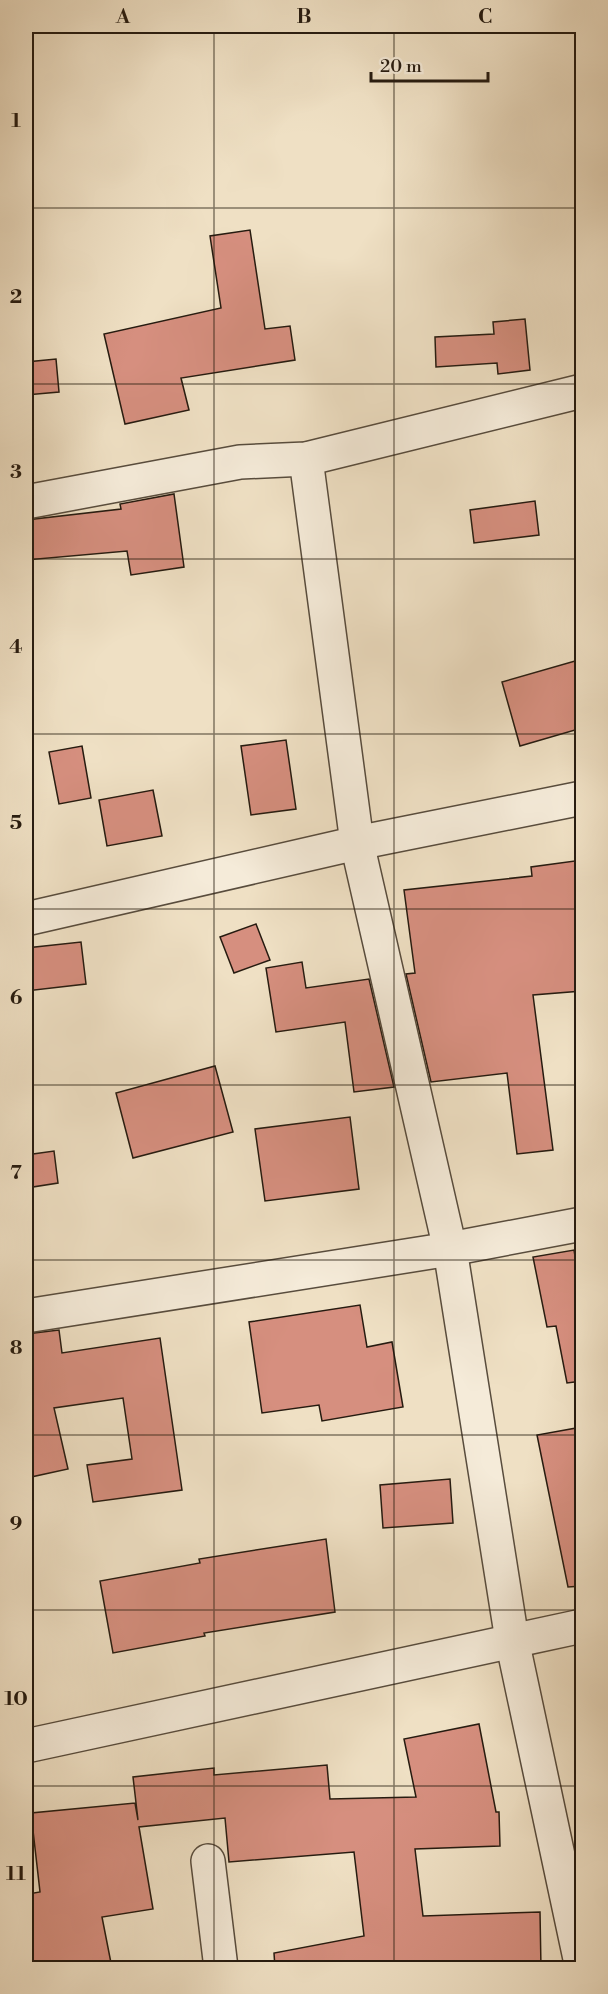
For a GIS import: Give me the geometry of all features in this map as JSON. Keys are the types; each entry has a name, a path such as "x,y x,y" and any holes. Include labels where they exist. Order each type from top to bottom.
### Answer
{"street":[{"path":"26,502 240,462 306,459 582,391"},
{"path":"306,459 357,843 450,1249 512,1640 582,1968"},
{"path":"26,919 357,843 582,798"},
{"path":"26,1316 450,1249 582,1224"},
{"path":"26,1746 582,1626"},
{"path":"208,1861 221,1968"}],"building":[{"path":"250,230 265,329 290,326 295,360 181,378 189,410 125,424 104,334 221,308 210,236"},
{"path":"525,319 530,370 498,374 497,363 436,367 435,337 494,334 493,322"},
{"path":"56,359 59,392 26,395 26,362"},
{"path":"174,494 184,567 131,575 127,551 26,560 26,520 121,509 120,504"},
{"path":"535,501 539,535 474,543 470,510"},
{"path":"582,659 582,728 520,746 502,682"},
{"path":"286,740 296,809 251,815 241,746"},
{"path":"82,746 91,798 59,804 49,752"},
{"path":"153,790 162,836 107,846 99,800"},
{"path":"582,860 582,991 533,995 553,1150 517,1154 507,1073 431,1082 406,974 415,973 404,890 532,876 531,867"},
{"path":"256,924 270,960 234,973 220,937"},
{"path":"81,942 86,984 26,991 26,948"},
{"path":"302,962 306,988 369,979 394,1087 354,1092 345,1022 276,1032 266,968"},
{"path":"215,1066 233,1132 133,1158 116,1093"},
{"path":"350,1117 359,1189 265,1201 255,1129"},
{"path":"54,1151 58,1183 26,1188 26,1155"},
{"path":"574,1250 582,1297 582,1381 567,1383 556,1326 547,1327 533,1257"},
{"path":"360,1305 367,1347 392,1342 403,1407 322,1421 319,1405 262,1413 249,1322"},
{"path":"59,1330 62,1353 160,1338 182,1490 93,1502 87,1465 132,1459 123,1398 54,1408 68,1469 31,1477 26,1449 26,1334"},
{"path":"582,1427 582,1586 568,1587 537,1435"},
{"path":"450,1479 453,1523 383,1528 380,1485"},
{"path":"326,1539 335,1612 204,1633 205,1636 113,1653 100,1581 200,1563 199,1559"},
{"path":"479,1724 496,1812 499,1812 500,1846 415,1849 423,1916 540,1912 541,1968 275,1968 274,1953 364,1936 354,1852 229,1862 225,1818 139,1827 153,1909 102,1917 112,1968 33,1968 26,1913 31,1912 28,1894 40,1892 31,1813 135,1803 138,1820 133,1777 214,1768 214,1775 327,1765 330,1799 416,1797 404,1739"}]}
